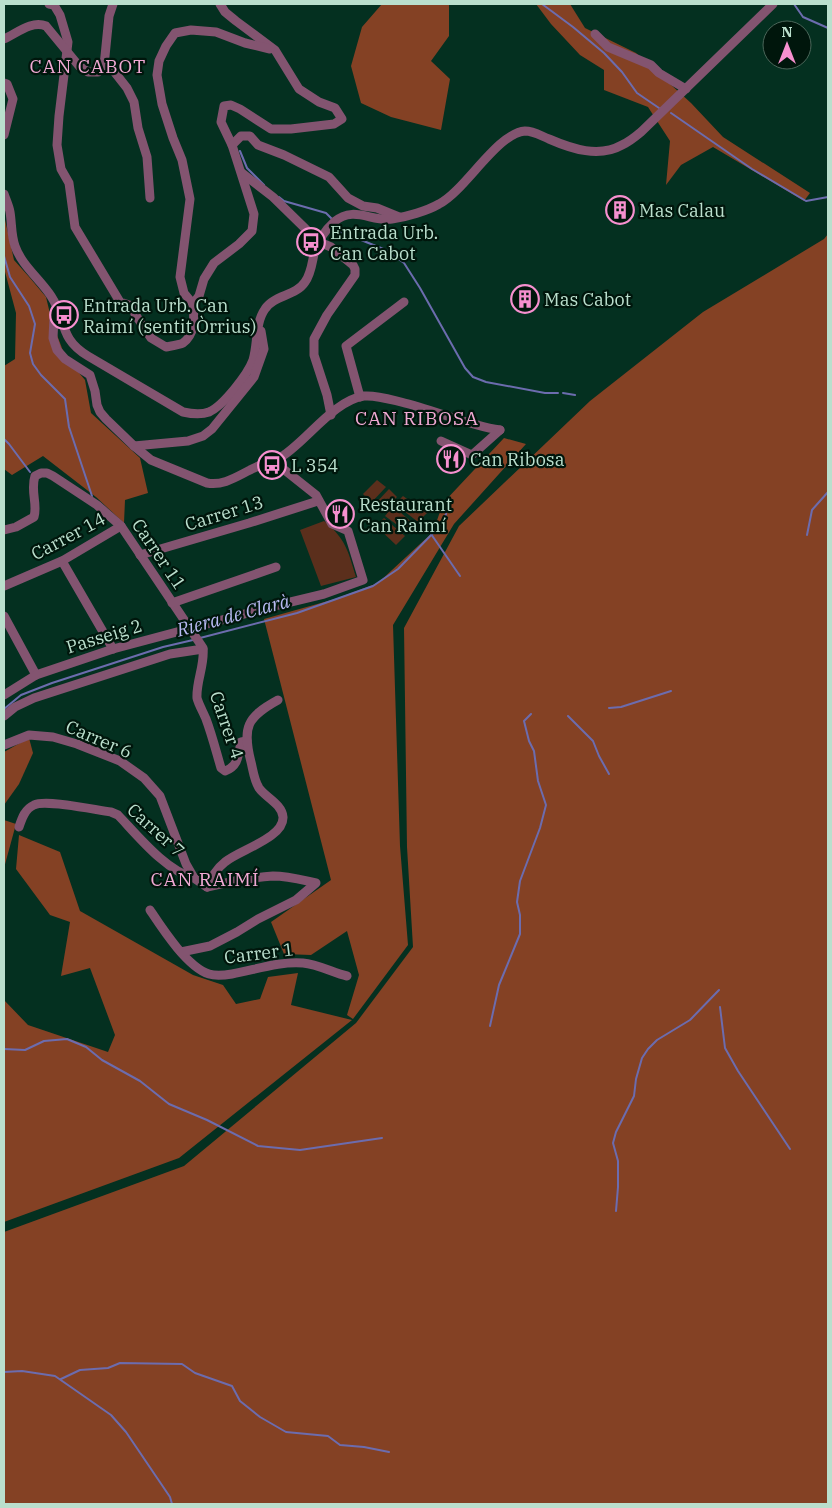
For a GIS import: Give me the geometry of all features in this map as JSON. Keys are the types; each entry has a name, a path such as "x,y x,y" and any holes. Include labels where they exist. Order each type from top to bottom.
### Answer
{"street":[{"path":"49,4 54,5 60,15 68,42 57,145 61,169 69,183 75,227 120,302 132,306 135,314 151,338 166,347 182,344 192,331 194,318 192,304 184,293 180,277 190,199 182,160 162,104 157,75 159,61 175,33 191,30 216,32 246,43 275,50"},
{"path":"4,39 33,24 46,26 79,66 88,72 98,72 104,66 109,16 113,4"},
{"path":"192,304 199,296 204,279 214,263 239,244 252,231 254,214 242,172 221,122 224,106 231,105 240,109 271,129 291,129 334,124 342,119 335,108 319,102 299,89 275,50 226,12 220,4"},
{"path":"4,194 10,214 15,247 50,293 67,336 75,347 183,412 206,413 216,408 243,378 253,360 265,308 269,304 294,292 305,283 323,234 340,218 358,213 382,219 392,219 432,208 442,203 459,188 496,149 515,134 527,131 536,133 574,149 585,151 596,152 622,146 641,132 773,4"},
{"path":"595,34 608,47 651,65 660,73 686,89"},
{"path":"105,60 127,88 134,102 138,128 146,157 150,198"},
{"path":"4,83 7,84 13,99 4,136"},
{"path":"232,145 241,136 250,136 258,145 284,155 329,177 348,198 363,206 377,208 399,217"},
{"path":"242,172 273,197 319,242 331,247 353,265 355,269 355,275 327,315 314,339 314,355 327,395 331,415"},
{"path":"360,397 346,346 404,302"},
{"path":"57,308 54,317 53,338 57,350 66,359 90,375 100,412 151,460 207,483 216,485 228,482 260,464 284,455 342,406 360,397 374,396 385,398 500,430 472,455 441,440"},
{"path":"134,446 188,441 203,436 212,429 254,377 264,349 260,323"},
{"path":"272,460 316,495 318,501"},
{"name":"Carrer 11","path":"4,530 16,527 34,517 36,511 32,490 35,476 41,473 53,476 97,505 121,526 203,649"},
{"name":"Carrer 13","path":"140,555 318,501"},
{"name":"Passeig 2","path":"4,696 36,675 113,649 324,594 363,580 348,531 332,524 318,501"},
{"name":"Carrer 14","path":"4,586 62,561 121,526"},
{"path":"62,561 113,649"},
{"path":"172,603 276,567"},
{"path":"4,616 36,675"},
{"path":"4,716 15,707 34,698 170,654 203,649"},
{"name":"Carrer 4","path":"203,649 204,657 197,699 213,738 221,768 226,771 233,768 237,761 241,742 247,741"},
{"path":"207,887 217,869 226,861 239,852 274,835 279,829 283,817 279,807 259,788 255,781 247,741 248,727 253,718 263,708 278,700"},
{"name":"Carrer 6","path":"4,745 29,735 54,737 120,761 144,778 160,796 186,864 194,878 207,887"},
{"name":"Carrer 7","path":"19,827 25,812 34,804 46,803 111,812 118,815 153,853 184,876 194,878"},
{"name":"Carrer 1","path":"181,952 210,946 296,900 316,883 274,876 248,878 207,887"},
{"name":"Carrer 1","path":"150,910 181,952 194,965 209,974 230,974 282,964 305,963 347,976"}],"shaded area":[{"path":"382,4 449,4 449,36 431,61 450,79 441,130 391,117 361,103 351,66 362,27"},
{"path":"536,4 570,4 585,28 636,53 691,103 723,137 810,193 804,201 713,147 681,165 666,185 670,141 648,107 604,90 604,70 580,55 551,24"},
{"path":"4,215 14,260 46,297 52,322 65,356 85,380 91,413 140,458 148,493 125,500 124,523 96,497 43,456 12,475 4,469 4,366 15,359 16,313 4,268"},
{"path":"828,234 828,1504 4,1504 4,1232 184,1166 356,1023 413,947 407,847 404,628 459,526 590,401 703,312 824,239"},
{"path":"504,438 526,444 454,524 393,625 400,846 408,945 353,1019 347,1015 359,975 347,931 311,955 284,954 271,922 331,880 264,619 335,599 378,583 433,532 443,503"},
{"path":"377,480 386,487 371,503 363,494"},
{"path":"389,489 397,497 382,512 374,505"},
{"path":"403,496 427,513 418,522 395,504"},
{"path":"393,506 415,525 408,533 385,516"},
{"path":"384,518 405,536 396,545 376,526"},
{"path":"324,521 342,540 356,577 321,586 300,530"},
{"path":"29,738 33,753 19,784 4,805 4,752"},
{"path":"4,820 16,824 4,868"},
{"path":"19,835 60,852 80,911 193,975 223,985 236,1004 260,999 268,977 298,973 291,1005 352,1020 179,1158 4,1222 4,1000 28,1025 108,1052 115,1035 90,968 61,976 70,922 50,915 16,869"}],"waterway":[{"path":"542,4 604,53 622,72 637,93 659,108"},
{"path":"794,4 803,17 828,28"},
{"path":"671,113 752,169 806,201 828,197"},
{"path":"240,151 247,168 264,185"},
{"path":"279,197 284,201 326,213 332,219"},
{"path":"338,227 341,232 386,250 404,263 465,368 473,377 486,382 545,393 558,393"},
{"path":"4,256 10,277 29,306 35,324 30,353 33,364 41,375 65,399 69,427 92,496"},
{"path":"563,393 575,395"},
{"path":"4,439 30,472"},
{"path":"807,535 812,510 828,492"},
{"name":"Riera de Clarà","path":"200,638 297,613 373,586 398,569 440,526 446,514"},
{"path":"431,534 460,576"},
{"name":"Riera de Clarà","path":"4,709 21,695 52,683 163,647 193,640"},
{"path":"609,708 621,707 671,691"},
{"path":"490,1026 499,985 520,934 520,915 517,902 520,881 540,828 546,805 538,781 534,751 529,741 524,721 531,714"},
{"path":"568,716 593,741 609,774"},
{"path":"616,1211 618,1161 613,1143 616,1132 634,1096 636,1079 642,1058 657,1040 690,1020 719,990"},
{"path":"720,1007 725,1048 738,1071 790,1149"},
{"path":"4,1049 25,1050 44,1041 67,1039 86,1047 102,1060 140,1081 169,1104 207,1120 258,1146 300,1150 382,1138"},
{"path":"61,1379 80,1370 108,1368 120,1363 182,1364 195,1373 232,1386 240,1401 260,1417 286,1432 328,1436 340,1445 389,1452"},
{"path":"4,1372 22,1371 55,1376 111,1415 126,1432 170,1497 172,1504"}],"place":[{"name":"Mas Calau","path":"620,210"},
{"name":"Entrada Urb. Can Cabot","path":"311,242"},
{"name":"Mas Cabot","path":"525,299"},
{"name":"Entrada Urb. Can Raimí (sentit Òrrius)","path":"64,315"},
{"name":"Can Ribosa","path":"451,459"},
{"name":"L 354","path":"272,465"},
{"name":"Restaurant Can Raimí","path":"340,514"}],"district":[{"name":"CAN CABOT","path":"88,66"},
{"name":"CAN RIBOSA","path":"417,418"},
{"name":"CAN RAIMÍ","path":"205,879"}]}
